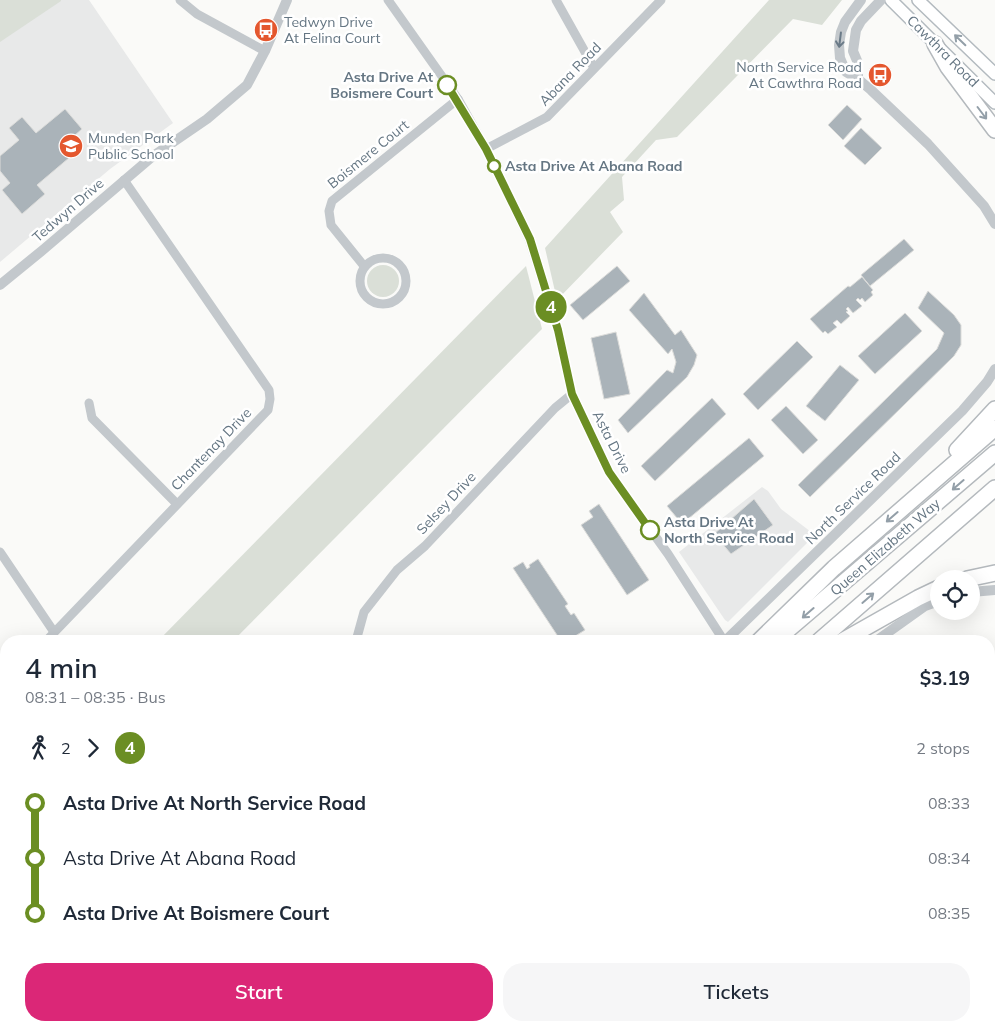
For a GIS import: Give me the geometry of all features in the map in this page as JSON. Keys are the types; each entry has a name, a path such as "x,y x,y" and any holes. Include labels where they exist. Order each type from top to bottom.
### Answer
{"highway":[{"path":"935,44 948,67 995,130"},
{"path":"911,501 995,409"},
{"path":"765,635 834,568 995,428"},
{"name":"Queen Elizabeth Way","path":"782,635 995,453"},
{"name":"Queen Elizabeth Way","path":"826,635 995,488"},
{"path":"980,576 995,573"},
{"path":"853,635 930,592"}],"main road":[{"name":"Cawthra Road","path":"891,0 995,103"},
{"name":"Cawthra Road","path":"918,0 995,74"}],"street":[{"path":"180,0 197,14 265,50"},
{"name":"Tedwyn Drive","path":"0,285 153,156 206,119 247,85 287,0"},
{"name":"Asta Drive","path":"388,0 458,99 486,149 530,239 558,330 572,394 609,472 668,554 721,635"},
{"path":"556,0 594,68"},
{"name":"Abana Road","path":"486,149 547,118 660,0"},
{"path":"861,0 845,22 839,45 840,58 846,72 871,90 928,144 984,206 995,224"},
{"path":"858,79 858,63 853,51 856,30 861,21 881,0"},
{"name":"Boismere Court","path":"364,266 331,225 329,212 332,201 458,99"},
{"name":"Chantenay Drive","path":"51,635 268,410 270,400 268,390 124,180"},
{"path":"384,257 397,262 405,274 406,282 401,295 388,304 372,301 361,290 359,282 360,273 364,266 376,258 384,257"},
{"name":"North Service Road","path":"731,635 962,411 987,382 995,369"},
{"name":"Selsey Drive","path":"358,635 364,612 396,570 425,546 555,408 572,394"},
{"path":"89,403 92,418 178,504"},
{"path":"0,552 54,632"},
{"path":"980,591 995,590"},
{"path":"884,635 930,604"}],"shaded area":[{"name":"Munden Park Public School","path":"0,0 89,0 173,123 110,169 0,262"},
{"path":"0,0 61,0 61,1 0,42"},
{"path":"769,0 842,0 822,25 793,19 677,137 656,140 622,177 624,200 610,212 623,232 557,300 545,248"},
{"path":"383,265 389,266 394,270 398,275 398,287 394,292 389,296 383,297 377,296 372,292 368,287 367,281 368,275 372,270 377,266"},
{"path":"526,266 542,329 239,635 164,635"},
{"path":"762,487 768,491 781,509 815,535 728,622 679,552"}],"building":[{"path":"847,105 862,119 843,140 828,125"},
{"path":"65,109 82,129 74,136 77,140 70,145 76,152 37,185 45,194 22,214 2,190 10,183 0,171 0,156 19,140 9,128 22,117 36,133"},
{"path":"861,128 882,148 865,165 844,146"},
{"path":"904,239 914,250 870,286 861,275"},
{"path":"617,266 630,281 583,320 570,305"},
{"path":"862,277 873,290 871,292 873,295 865,302 862,298 860,300 858,298 856,300 862,306 853,313 848,307 846,312 850,316 841,324 837,320 833,323 837,327 828,334 825,331 823,333 810,319 848,286 850,287"},
{"path":"928,291 954,315 961,325 961,345 954,356 810,497 798,485 937,349 944,333 918,308"},
{"path":"644,293 675,335 681,330 697,355 687,377 628,433 618,420 667,370 673,373 676,362 672,349 668,354 629,310"},
{"path":"905,313 922,331 875,374 858,356"},
{"path":"616,332 630,394 604,399 591,338"},
{"path":"797,341 813,357 758,410 743,394"},
{"path":"840,365 859,380 825,421 806,406"},
{"path":"712,398 726,414 655,481 641,466"},
{"path":"786,406 818,440 803,454 771,420"},
{"path":"749,438 764,456 682,524 667,506"},
{"path":"754,499 773,525 731,554 714,534"},
{"path":"599,504 649,580 627,595 581,525 593,517 589,511"},
{"path":"538,559 568,604 565,606 571,615 574,613 585,630 577,635 557,635 513,568 523,562 527,569 530,567 529,565"}],"bus line":[{"name":"4","path":"447,85 458,99 486,149 530,239 558,330 572,394 609,472 650,530"}],"place":[{"name":"Tedwyn Drive At Felina Court","path":"266,30"},
{"name":"North Service Road At Cawthra Road","path":"880,75"},
{"name":"Asta Drive At Boismere Court","path":"447,85"},
{"name":"Munden Park Public School","path":"71,146"},
{"name":"Asta Drive At Abana Road","path":"494,166"},
{"name":"Asta Drive At North Service Road","path":"650,530"}]}
